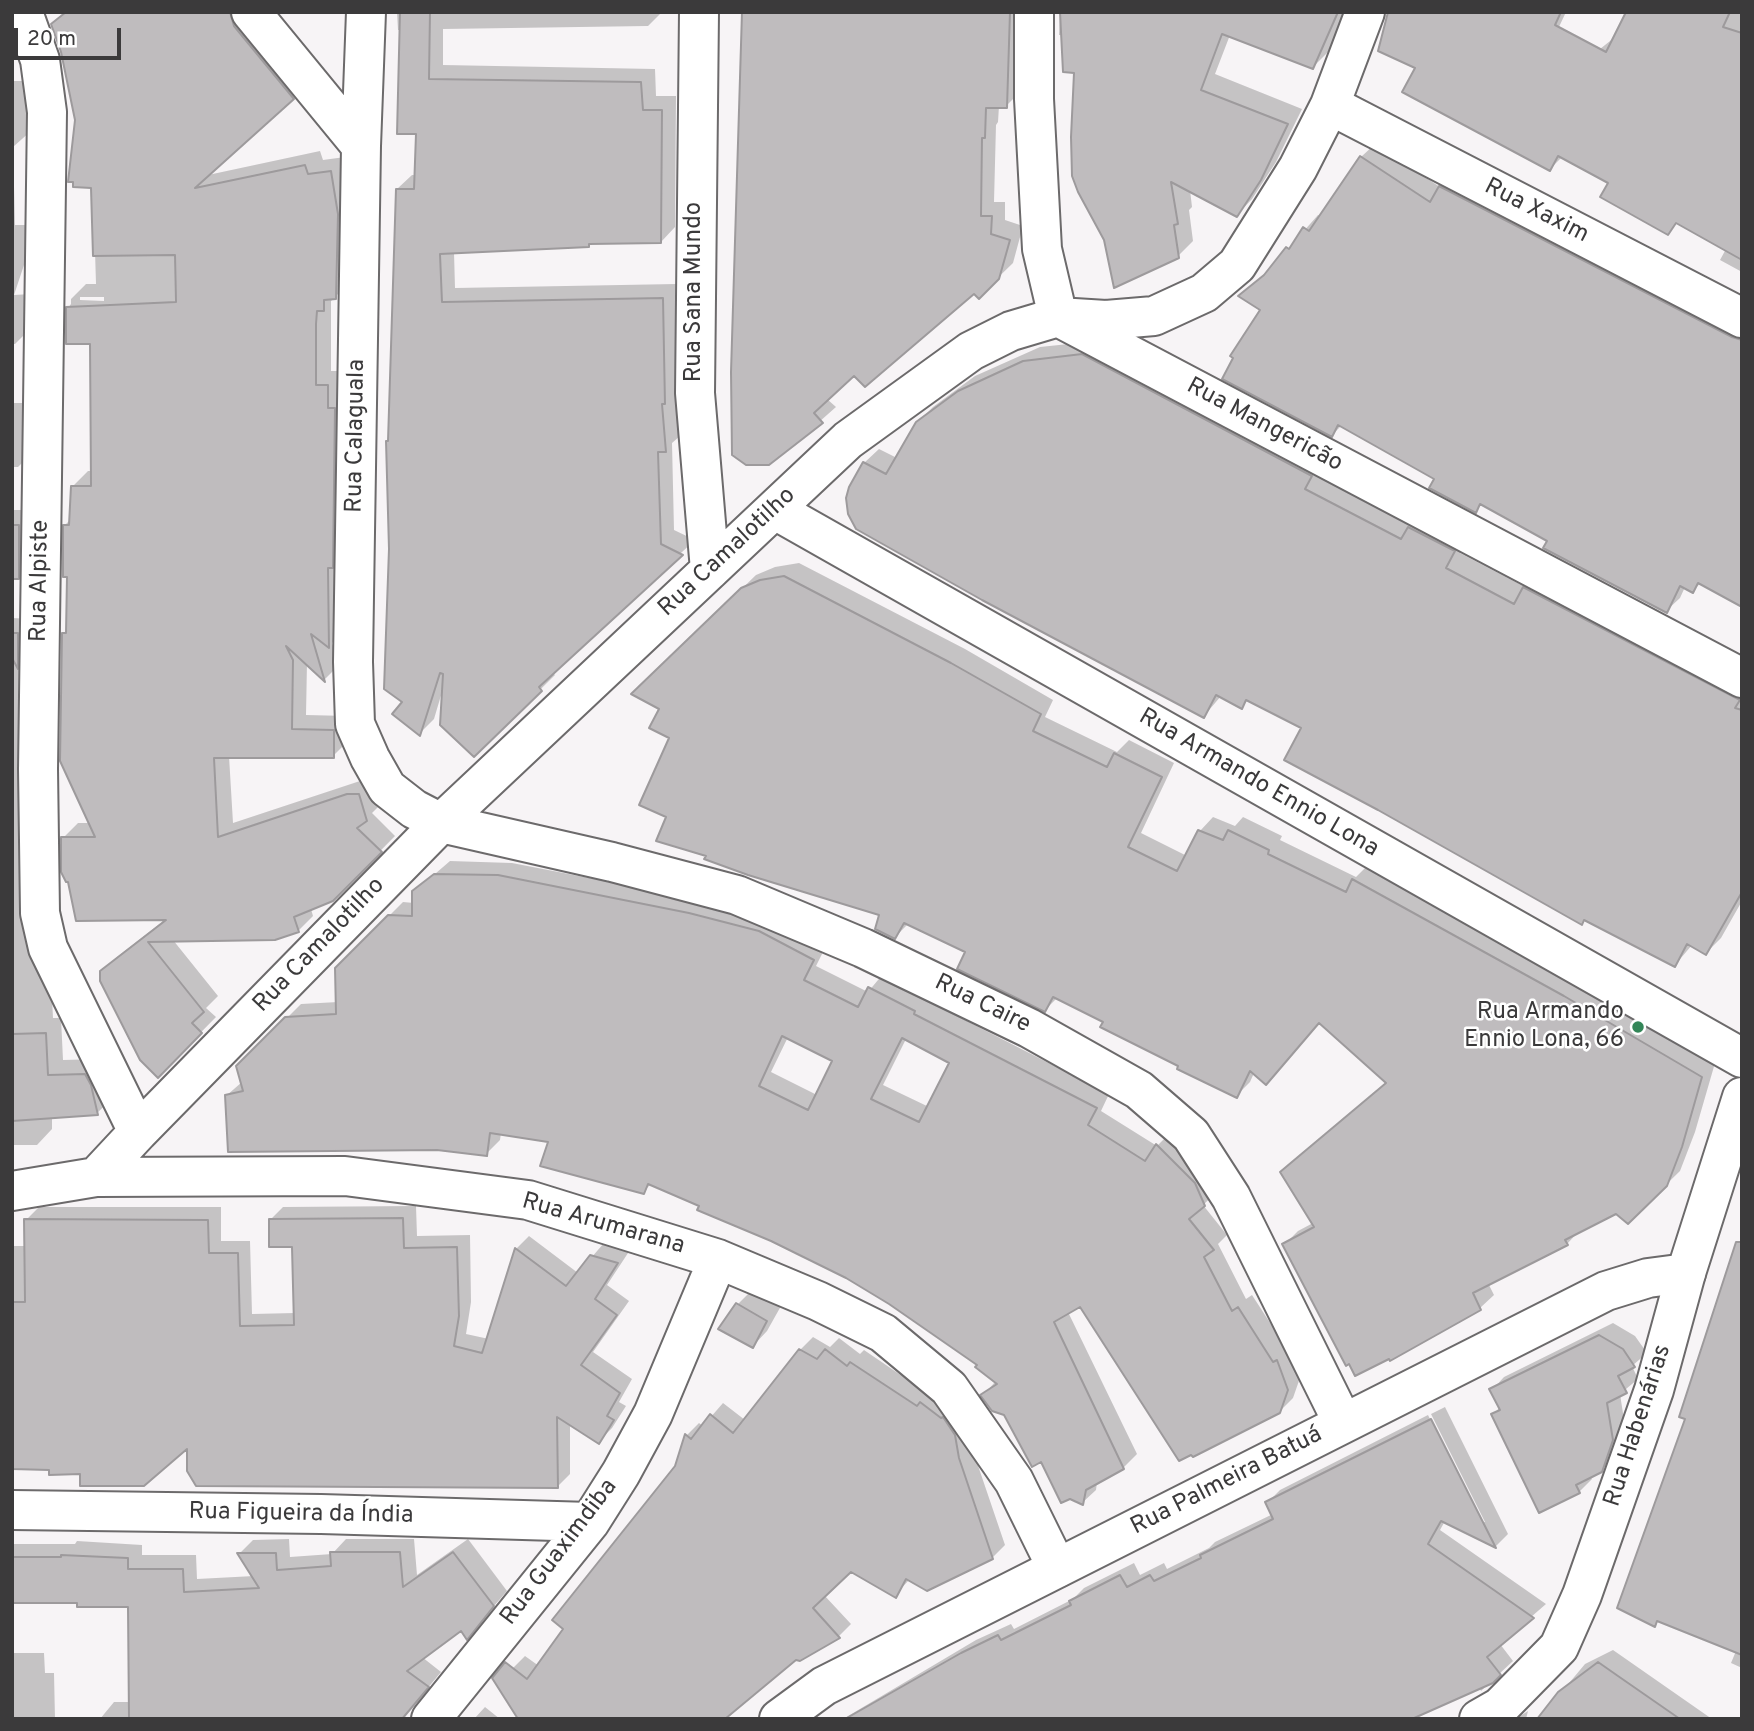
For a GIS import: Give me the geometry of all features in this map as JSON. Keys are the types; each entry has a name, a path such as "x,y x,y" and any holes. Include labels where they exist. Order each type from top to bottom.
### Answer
{"street":[{"name":"Rua Alpiste","path":"23,12 40,60 47,112 38,769 40,913 48,948 138,1132"},
{"path":"251,12 361,146"},
{"name":"Rua Calaguala","path":"366,12 361,146 353,662 355,724 387,788 414,809 441,823"},
{"name":"Rua Sana Mundo","path":"699,12 695,393 710,570"},
{"path":"1034,12 1034,99 1042,249 1058,317"},
{"name":"Rua Camalotilho","path":"96,1178 441,823 848,440 941,371 971,351 1011,331 1058,317 1106,320 1154,316 1204,293 1237,265 1298,168 1330,105 1364,12"},
{"name":"Rua Xaxim","path":"1330,105 1742,318"},
{"name":"Rua Mangericão","path":"1058,317 1742,678"},
{"name":"Rua Armando Ennio Lona","path":"775,510 1742,1058"},
{"name":"Rua Caire","path":"441,823 612,862 737,895 863,948 1029,1028 1139,1090 1191,1135 1231,1197 1343,1423"},
{"name":"Rua Habenárias","path":"1479,1719 1500,1707 1559,1647 1582,1595 1654,1390 1686,1273 1742,1097"},
{"name":"Rua Arumarana","path":"12,1191 96,1178 345,1176 528,1200 718,1259 818,1301 883,1333 949,1388 1014,1481 1058,1568"},
{"name":"Rua Guaximdiba","path":"431,1719 590,1522 621,1473 653,1414 718,1259"},
{"name":"Rua Palmeira Batuá","path":"779,1719 824,1686 1606,1292 1648,1278 1686,1273"},
{"name":"Rua Figueira da Índia","path":"12,1510 321,1514 590,1522"}],"building":[{"path":"66,12 230,12 234,26 294,99 195,188 305,165 308,174 331,171 338,214 336,299 324,300 324,311 317,311 316,324 316,385 328,385 328,408 335,408 333,568 328,568 329,648 311,634 325,682 286,646 293,660 292,729 334,730 334,758 214,758 218,837 347,794 359,794 367,821 357,828 382,852 333,901 294,917 299,932 275,940 148,942 204,1012 192,1023 202,1033 158,1078 140,1060 100,981 100,971 166,920 76,921 68,882 61,872 61,837 95,837 60,761 62,633 66,633 67,577 63,577 63,525 69,525 71,486 91,486 90,344 66,344 66,307 176,302 175,255 93,256 91,188 73,187 73,182 68,182 75,120 61,52 51,24"},
{"path":"400,12 430,12 429,79 641,82 643,110 662,110 661,243 589,244 589,247 440,254 442,302 663,298 665,404 662,404 666,452 658,452 661,544 683,555 539,687 542,691 474,757 440,725 443,674 440,673 420,736 392,714 402,702 384,689 389,549 386,441 396,189 414,189 416,134 397,134"},
{"path":"742,12 1010,12 1007,108 986,108 985,138 982,138 981,216 992,216 991,234 1010,240 999,279 979,299 974,294 865,387 854,376 814,413 823,423 769,465 746,465 732,455 731,372"},
{"path":"1060,12 1338,12 1313,69 1222,34 1201,90 1288,124 1261,180 1237,217 1171,182 1178,224 1174,225 1179,258 1114,288 1104,240 1072,176 1074,73 1063,72"},
{"path":"1388,12 1561,12 1555,25 1606,52 1626,12 1730,12 1723,27 1742,33 1742,260 1676,223 1668,235 1600,197 1608,183 1558,156 1550,171 1402,92 1415,68 1378,51"},
{"path":"1360,156 1430,202 1439,186 1742,340 1742,607 1698,583 1693,593 1680,586 1667,613 1543,548 1547,541 1480,504 1476,513 1429,488 1434,479 1338,425 1332,437 1222,379 1233,358 1230,356 1260,310 1238,296 1264,275 1286,247 1289,249 1303,227 1309,231"},
{"path":"1082,354 1312,476 1305,489 1401,539 1408,527 1455,551 1446,568 1514,604 1523,587 1740,700 1735,708 1742,710 1742,892 1706,955 1687,944 1675,967 1584,920 1582,925 1284,760 1301,728 1246,700 1242,709 1216,695 1204,718 982,600 856,529 848,514 846,498 863,462 886,474 916,422 958,391 1023,361"},
{"path":"12,525 19,525 19,579 12,579"},
{"path":"784,576 951,663 1041,714 1033,731 1107,767 1114,753 1162,777 1128,847 1177,871 1198,830 1223,840 1228,830 1269,850 1268,854 1346,892 1352,879 1564,996 1702,1077 1682,1147 1667,1186 1628,1224 1616,1214 1565,1240 1568,1245 1473,1293 1481,1310 1390,1361 1389,1359 1355,1376 1349,1364 1346,1366 1282,1244 1314,1227 1280,1172 1386,1083 1319,1023 1266,1085 1250,1071 1237,1098 1100,1027 1103,1022 1053,997 1045,1012 957,969 965,952 904,923 895,939 875,929 879,915 748,875 704,859 706,856 656,841 666,817 639,805 669,738 649,728 659,709 631,694 741,588 760,580"},
{"path":"12,633 18,633 18,669 12,658"},
{"path":"434,874 498,875 689,913 759,931 814,960 804,980 858,1007 868,987 915,1011 914,1014 1097,1108 1088,1125 1145,1161 1156,1144 1195,1183 1205,1206 1189,1219 1214,1250 1204,1257 1232,1311 1238,1307 1273,1362 1277,1360 1288,1390 1280,1413 1193,1457 1191,1455 1179,1461 1080,1307 1054,1322 1124,1469 1086,1490 1083,1505 1070,1499 1061,1503 1041,1462 1032,1467 1004,1415 992,1411 980,1395 997,1384 975,1367 977,1365 889,1304 846,1278 771,1241 697,1210 699,1206 648,1184 644,1194 540,1166 548,1142 490,1133 487,1156 437,1150 228,1152 225,1095 243,1091 236,1066 285,1017 336,1014 335,968 388,915 412,916 412,891","holes":["782,1036 832,1061 808,1110 759,1086","902,1038 949,1063 919,1122 871,1099"]},
{"path":"46,1033 48,1075 85,1074 91,1085 98,1115 12,1121 12,1034"},
{"path":"403,1218 404,1248 457,1247 459,1316 454,1346 482,1353 515,1248 566,1286 590,1255 618,1263 595,1299 617,1315 581,1365 620,1393 607,1416 614,1420 599,1444 557,1417 558,1488 196,1486 187,1471 187,1449 144,1486 80,1486 80,1474 49,1475 49,1470 12,1469 12,1302 25,1302 24,1219 208,1220 209,1253 238,1253 240,1326 294,1325 292,1247 269,1247 269,1219"},
{"path":"1736,1242 1742,1242 1742,1655 1657,1621 1655,1627 1617,1608 1685,1419 1679,1417"},
{"path":"736,1303 767,1321 753,1348 718,1329"},
{"path":"1599,1335 1623,1349 1635,1367 1618,1376 1627,1393 1607,1403 1613,1440 1602,1472 1576,1485 1580,1493 1539,1513 1491,1414 1500,1410 1489,1389"},
{"path":"799,1349 817,1359 825,1349 847,1366 850,1362 917,1406 920,1402 943,1417 955,1435 959,1458 993,1559 927,1591 906,1579 896,1598 851,1572 813,1608 840,1638 800,1661 796,1660 725,1719 518,1719 492,1678 505,1662 527,1679 563,1629 552,1620 675,1466 685,1434 691,1439 710,1414 733,1433"},
{"path":"1431,1419 1496,1548 1441,1521 1428,1544 1534,1618 1487,1657 1501,1675 1493,1683 1412,1719 845,1719 961,1653 998,1635 1001,1640 1071,1605 1069,1601 1120,1575 1127,1587 1150,1575 1154,1581 1201,1558 1200,1555 1273,1519 1265,1502"},
{"path":"330,1552 400,1552 403,1587 453,1552 494,1606 467,1640 461,1631 407,1671 429,1687 402,1719 129,1719 128,1607 77,1607 77,1603 12,1603 12,1557 61,1555 128,1558 128,1569 183,1569 184,1592 259,1588 237,1553 276,1553 277,1570 331,1566"},
{"path":"1598,1662 1680,1719 1537,1719 1558,1692"}],"place":[{"name":"Rua Armando Ennio Lona, 66","path":"1638,1027"}]}
